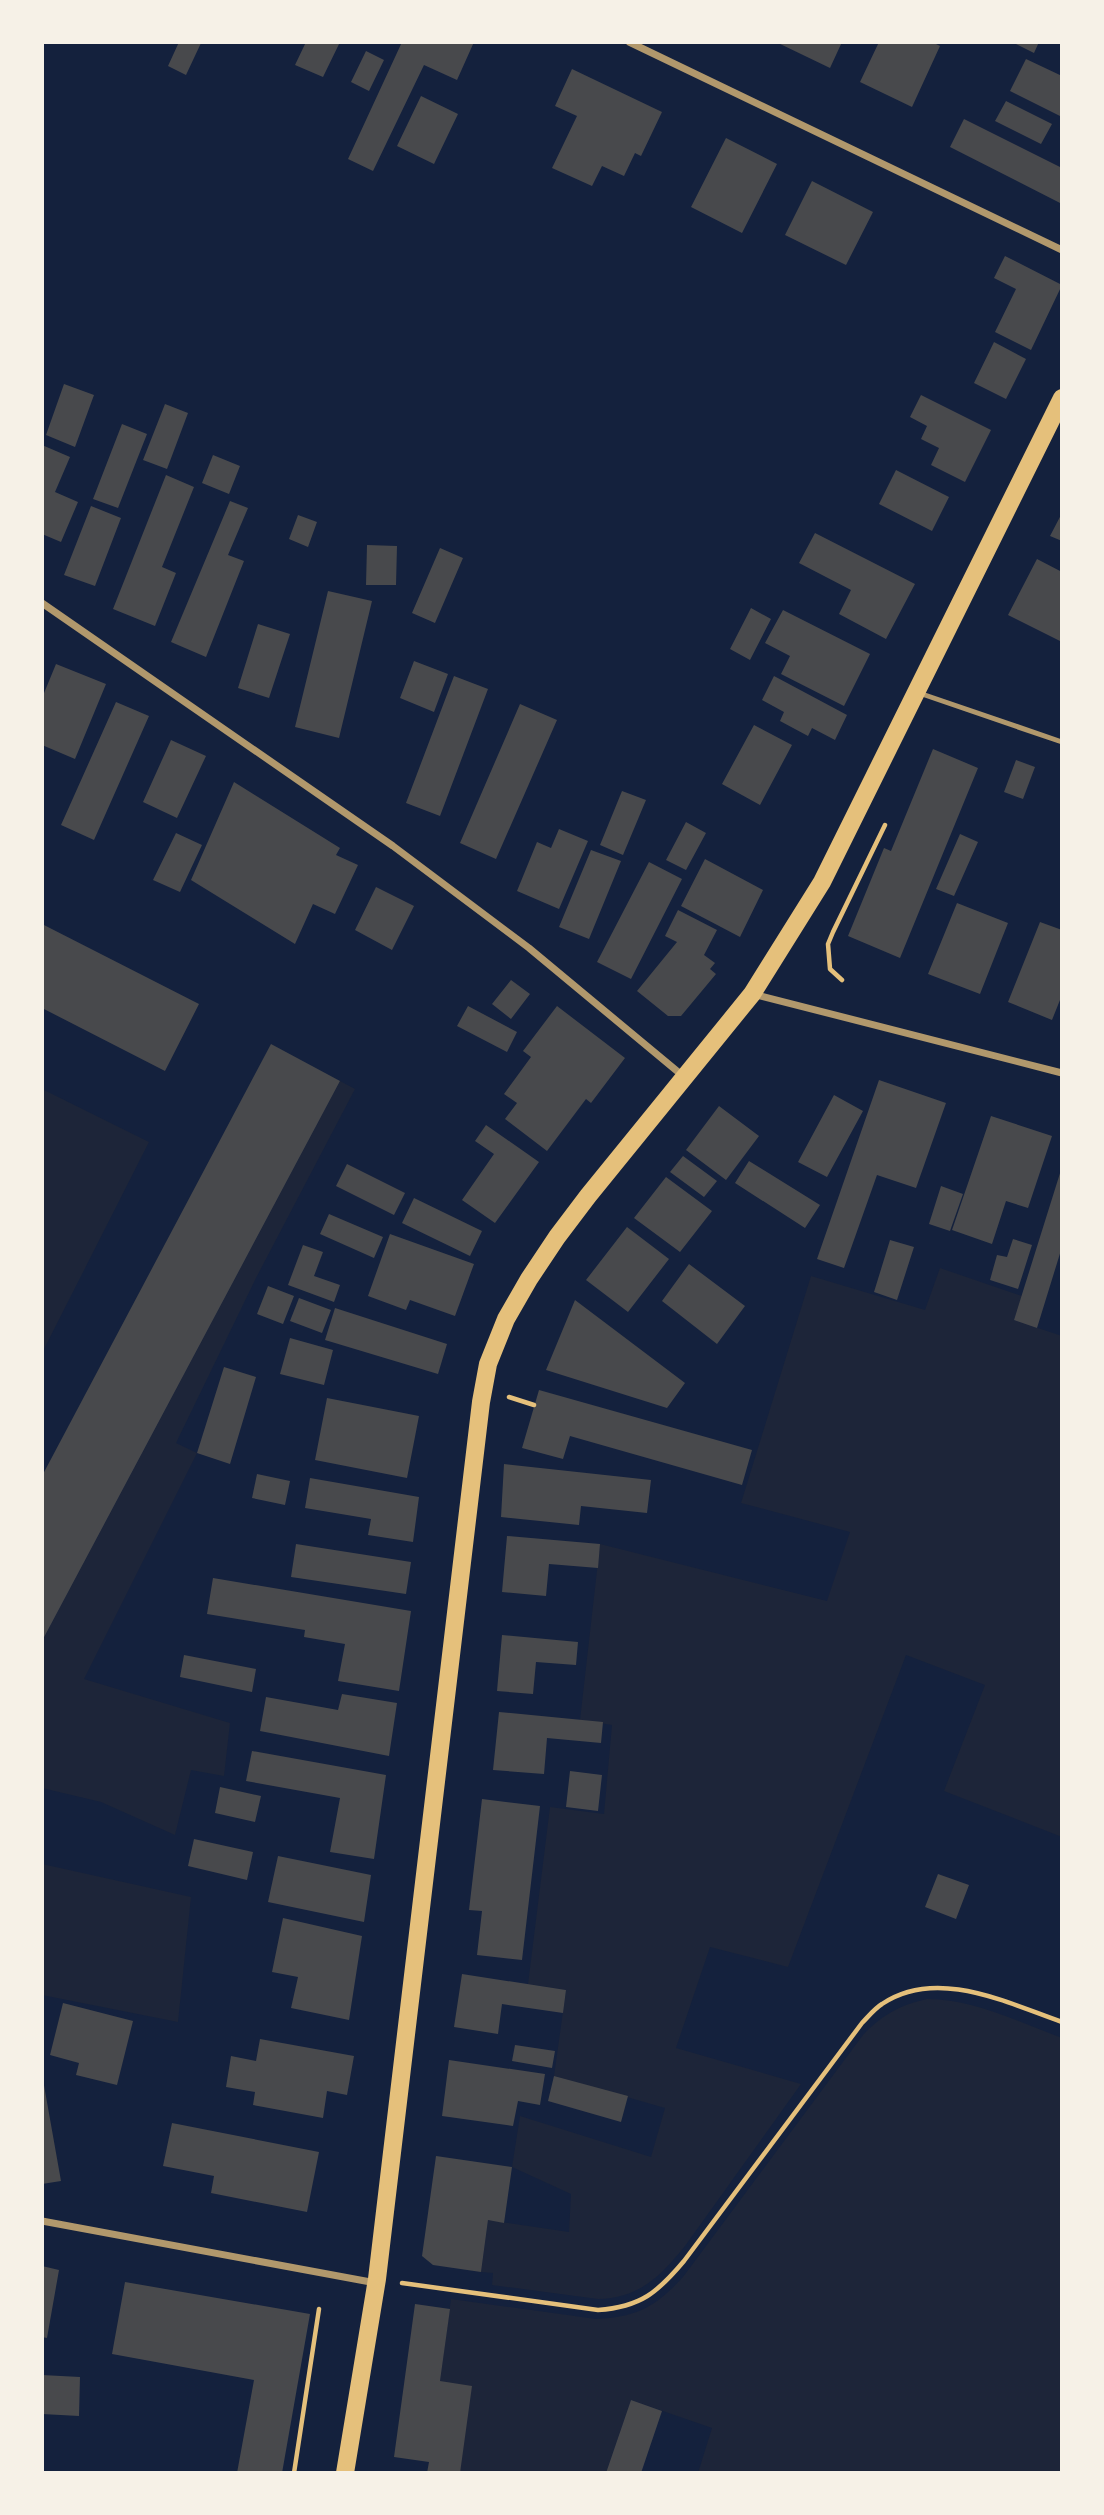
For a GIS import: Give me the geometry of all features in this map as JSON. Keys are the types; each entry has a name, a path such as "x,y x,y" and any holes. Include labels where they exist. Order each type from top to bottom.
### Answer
{"main road":[{"path":"345,2473 377,2281 479,1416 488,1364 506,1319 557,1237 752,994 822,883 1062,398"}],"street":[{"path":"632,43 1062,250"},
{"path":"42,603 393,846 529,948 684,1077"},
{"path":"752,994 1062,1073"},
{"path":"42,2221 377,2281"}],"lane":[{"path":"916,692 1062,742"}],"path":[{"path":"509,1397 534,1405"},
{"path":"377,2281 598,2310 636,2304 654,2293 684,2261 862,2023 880,2005 916,1990 959,1989 979,1993 1062,2022"},
{"path":"294,2473 319,2309"}],"shaded area":[{"path":"340,1081 355,1089 256,1278 176,1443 197,1453 84,1679 230,1723 224,1776 191,1770 175,1835 101,1802 42,1788 42,1641"},
{"path":"42,1089 149,1142 42,1353"},
{"path":"940,1268 1022,1296 1014,1320 1062,1336 1062,1837 944,1791 985,1685 906,1655 788,1967 710,1947 676,2048 801,2084 685,2246 648,2284 625,2295 598,2299 492,2285 493,2273 481,2272 488,2220 569,2232 571,2194 512,2167 520,2116 651,2157 665,2108 554,2076 566,1990 528,1984 550,1807 604,1814 612,1725 580,1720 600,1544 827,1601 850,1532 741,1503 811,1276 925,1310"},
{"path":"42,1864 191,1897 178,2022 42,1995"},
{"path":"927,1999 979,2007 1062,2038 1062,2473 698,2473 712,2428 631,2400 606,2473 460,2473 440,2381 451,2299 596,2319 635,2313 654,2303 683,2277 863,2035 892,2012"}],"building":[{"path":"179,42 201,43 186,75 168,66"},
{"path":"306,42 340,42 323,77 295,65"},
{"path":"402,42 474,42 457,80 424,65 373,171 348,159"},
{"path":"776,42 842,42 830,68"},
{"path":"879,42 932,42 940,46 912,107 860,82"},
{"path":"1012,42 1039,42 1034,53"},
{"path":"366,51 384,60 369,91 351,82"},
{"path":"1026,59 1062,76 1062,117 1010,91"},
{"path":"572,69 662,112 641,156 635,153 624,176 602,166 592,186 552,168 577,116 555,106"},
{"path":"421,96 458,114 434,164 397,146"},
{"path":"1006,101 1052,124 1041,144 995,121"},
{"path":"964,119 1062,168 1062,204 950,147"},
{"path":"726,138 777,164 742,233 691,207"},
{"path":"812,181 873,212 846,265 785,235"},
{"path":"1005,256 1062,285 1031,350 995,332 1016,289 994,278"},
{"path":"994,342 1026,359 1006,399 974,383"},
{"path":"64,384 94,395 75,447 46,435"},
{"path":"921,395 991,430 965,482 931,465 939,448 921,439 927,426 910,417"},
{"path":"165,404 188,413 167,469 143,460"},
{"path":"122,424 147,434 118,508 93,499"},
{"path":"42,445 70,457 55,492 78,502 61,542 42,534"},
{"path":"213,455 240,466 229,494 202,483"},
{"path":"896,470 949,497 932,531 879,504"},
{"path":"166,475 194,487 162,567 176,573 155,626 113,609"},
{"path":"230,501 248,508 228,555 244,561 206,657 171,642"},
{"path":"91,506 121,518 95,586 64,575"},
{"path":"1062,513 1062,541 1050,536"},
{"path":"298,515 317,522 308,547 289,539"},
{"path":"815,533 915,584 886,639 839,614 851,590 799,563"},
{"path":"367,545 397,546 396,585 366,585"},
{"path":"440,548 463,558 435,623 412,613"},
{"path":"1037,559 1062,572 1060,641 1008,615"},
{"path":"328,591 372,601 339,738 295,727"},
{"path":"751,608 771,619 750,660 730,649"},
{"path":"783,610 870,654 844,706 781,674 790,656 765,643"},
{"path":"258,624 290,634 269,698 238,688"},
{"path":"414,661 448,674 434,712 400,698"},
{"path":"56,664 106,684 75,759 42,745 42,698"},
{"path":"454,676 488,689 440,816 406,803"},
{"path":"774,676 847,715 835,740 812,728 808,736 780,721 784,712 762,700"},
{"path":"116,702 149,716 94,840 61,825"},
{"path":"520,704 557,720 496,859 460,843"},
{"path":"754,725 792,745 760,805 722,784"},
{"path":"171,740 206,756 177,818 143,802"},
{"path":"933,749 978,768 900,958 848,936 884,848 891,851"},
{"path":"1016,760 1035,767 1023,799 1004,792"},
{"path":"234,782 340,848 336,855 358,865 335,914 313,904 295,944 191,880"},
{"path":"622,791 646,800 623,855 600,845"},
{"path":"686,822 706,833 686,870 666,860"},
{"path":"559,829 588,841 559,909 517,891 537,842 551,848"},
{"path":"176,833 202,845 180,892 153,880"},
{"path":"960,834 978,842 954,896 936,889"},
{"path":"591,850 621,861 589,939 559,927"},
{"path":"705,859 763,890 740,937 681,906"},
{"path":"649,862 682,879 631,979 597,962"},
{"path":"376,887 414,906 392,950 355,930"},
{"path":"957,903 1008,923 980,994 928,974"},
{"path":"678,910 717,930 704,955 715,963 710,969 716,974 681,1016 668,1016 637,991 677,942 665,936"},
{"path":"1040,922 1062,930 1062,995 1052,1020 1008,1002"},
{"path":"42,924 199,1004 165,1071 42,1008"},
{"path":"511,980 530,994 511,1019 492,1004"},
{"path":"468,1006 517,1032 507,1052 457,1026"},
{"path":"557,1006 625,1058 591,1103 586,1099 547,1151 505,1119 517,1103 504,1094 531,1057 523,1051"},
{"path":"271,1044 340,1081 42,1641 42,1476"},
{"path":"879,1080 946,1103 916,1188 877,1175 844,1268 817,1259"},
{"path":"834,1095 863,1111 827,1177 798,1162"},
{"path":"719,1106 759,1136 726,1180 686,1150"},
{"path":"991,1116 1052,1136 1028,1208 1006,1201 992,1244 952,1230"},
{"path":"486,1125 539,1162 495,1223 462,1200 494,1154 475,1141"},
{"path":"683,1156 717,1181 704,1197 670,1172"},
{"path":"749,1161 820,1205 805,1228 735,1183"},
{"path":"347,1164 405,1193 394,1215 336,1186"},
{"path":"1061,1170 1062,1247 1037,1328 1014,1320"},
{"path":"666,1177 712,1211 680,1252 634,1218"},
{"path":"941,1186 963,1194 950,1231 929,1224"},
{"path":"414,1198 482,1231 470,1256 402,1223"},
{"path":"329,1214 383,1237 374,1258 320,1234"},
{"path":"627,1227 669,1259 628,1312 586,1280"},
{"path":"390,1234 474,1264 455,1316 410,1300 406,1310 368,1296"},
{"path":"1013,1239 1032,1245 1018,1289 990,1280 997,1255 1007,1257"},
{"path":"890,1240 914,1247 897,1300 874,1292"},
{"path":"303,1245 323,1252 314,1276 340,1285 334,1302 288,1285"},
{"path":"689,1264 745,1306 717,1344 662,1301"},
{"path":"268,1286 294,1296 283,1324 257,1314"},
{"path":"299,1298 331,1310 322,1333 290,1321"},
{"path":"575,1300 685,1383 667,1408 546,1370"},
{"path":"335,1308 447,1344 438,1374 325,1340"},
{"path":"290,1338 333,1350 324,1385 280,1374"},
{"path":"224,1367 256,1377 230,1464 197,1453"},
{"path":"539,1390 752,1450 742,1485 570,1436 563,1459 522,1448"},
{"path":"327,1398 419,1416 407,1478 315,1460"},
{"path":"504,1464 651,1480 647,1513 581,1506 579,1525 501,1517"},
{"path":"257,1474 290,1481 285,1505 252,1498"},
{"path":"310,1478 419,1497 413,1542 368,1535 371,1519 305,1508"},
{"path":"507,1536 600,1544 598,1568 549,1564 546,1596 502,1592"},
{"path":"296,1544 411,1562 406,1594 291,1577"},
{"path":"213,1578 411,1611 399,1691 338,1681 345,1644 304,1637 305,1630 207,1614"},
{"path":"502,1635 578,1642 576,1665 536,1662 533,1694 497,1691"},
{"path":"184,1655 256,1669 252,1692 180,1677"},
{"path":"342,1694 397,1703 389,1756 260,1731 266,1697 338,1710"},
{"path":"499,1712 603,1722 601,1743 547,1738 544,1774 493,1770"},
{"path":"252,1751 386,1775 374,1859 330,1852 340,1798 246,1781"},
{"path":"570,1771 602,1775 598,1811 566,1807"},
{"path":"220,1787 261,1796 255,1822 215,1813"},
{"path":"482,1799 540,1806 522,1960 477,1955 482,1911 469,1910"},
{"path":"194,1839 253,1852 247,1880 188,1866"},
{"path":"278,1856 371,1875 364,1922 268,1902"},
{"path":"938,1874 969,1885 956,1919 925,1907"},
{"path":"283,1918 362,1936 349,2020 291,2008 298,1977 272,1972"},
{"path":"462,1974 566,1990 563,2013 502,2004 498,2034 454,2027"},
{"path":"63,2003 133,2021 117,2085 76,2075 79,2063 50,2055"},
{"path":"260,2039 354,2056 347,2095 327,2091 323,2118 253,2105 255,2092 226,2087 231,2056 256,2061"},
{"path":"515,2045 555,2051 552,2068 512,2061"},
{"path":"449,2060 545,2074 540,2105 518,2101 513,2126 442,2116"},
{"path":"42,2074 61,2181 42,2184"},
{"path":"554,2076 628,2096 621,2122 548,2101"},
{"path":"172,2123 319,2152 307,2212 211,2193 214,2176 163,2166"},
{"path":"436,2156 512,2167 504,2223 488,2220 481,2272 433,2265 422,2256"},
{"path":"42,2266 59,2270 47,2338 42,2337"},
{"path":"125,2282 310,2314 282,2473 237,2473 254,2380 112,2354"},
{"path":"415,2304 450,2309 440,2381 472,2386 460,2473 427,2473 429,2462 394,2457"},
{"path":"42,2375 80,2377 79,2416 42,2414"},
{"path":"631,2400 662,2411 641,2473 606,2473"}]}
